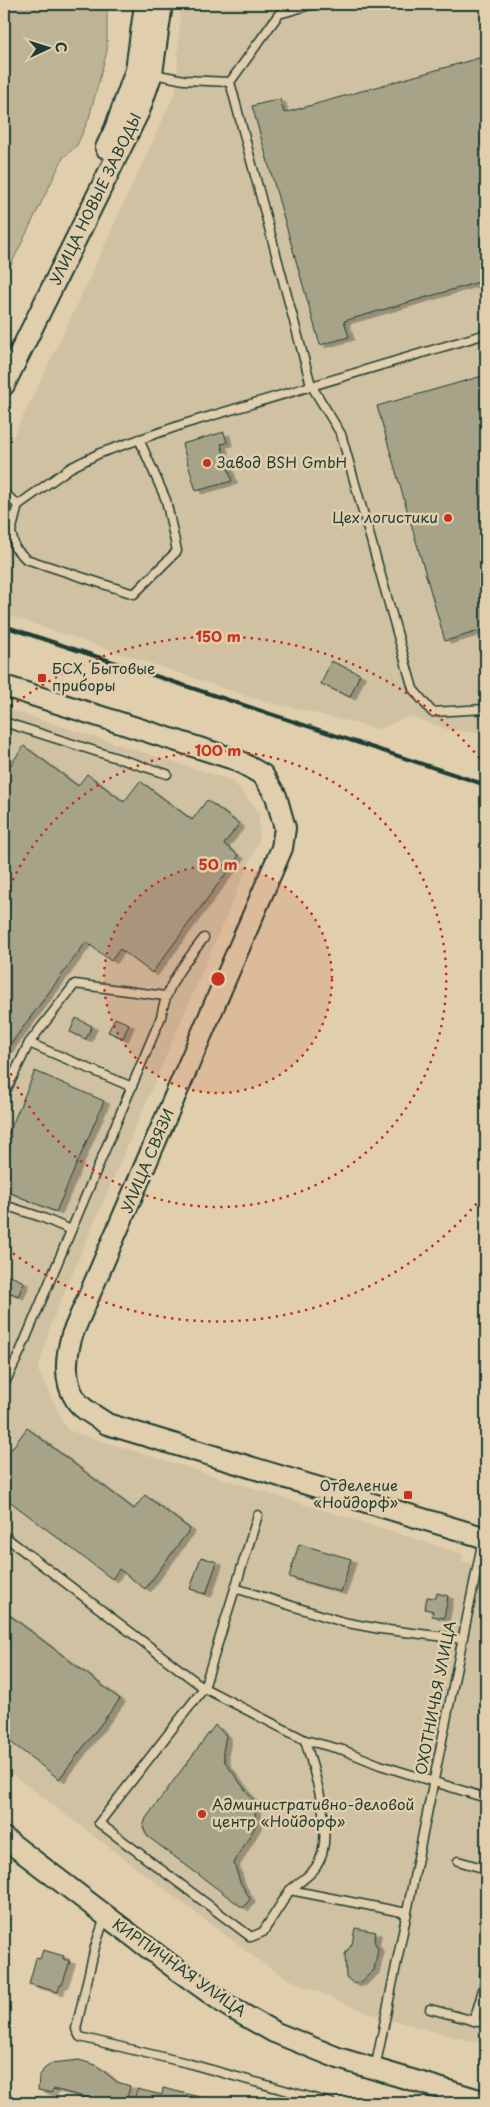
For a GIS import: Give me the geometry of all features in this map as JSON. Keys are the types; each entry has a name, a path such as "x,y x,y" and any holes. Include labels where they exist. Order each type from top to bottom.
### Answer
{"street":[{"name":"УЛИЦА НОВЫЕ ЗАВОДЫ","path":"4,354 115,130 136,70 145,4"},
{"name":"УЛИЦА НОВЫЕ ЗАВОДЫ","path":"4,385 139,111 152,73 162,4"},
{"name":"УЛИЦА СВЯЗИ","path":"4,686 237,760 263,775 276,796 285,828 282,848 72,1336 67,1354 68,1382 76,1401 107,1424 485,1538"},
{"name":"КИРПИЧНАЯ УЛИЦА","path":"4,1838 105,1916 228,2006 274,2032 296,2043 375,2071 486,2102"}],"lane":[{"path":"230,82 279,14 314,4"},
{"path":"152,73 184,80 230,82"},
{"path":"230,82 311,385 340,434 413,689 432,712 486,709"},
{"path":"139,439 166,500 177,551 134,594 26,558 15,548 11,532 18,505 70,468 100,453 139,439 311,385 486,334"},
{"path":"4,492 18,505"},
{"path":"4,722 167,774"},
{"path":"4,1385 20,1352 161,1017 165,996 174,976 204,938"},
{"path":"4,1095 29,1043 74,984 165,996"},
{"path":"29,1043 132,1087"},
{"path":"4,1206 41,1217 71,1230"},
{"path":"258,1515 204,1688 99,1824 251,1937 262,1932 290,1890 314,1870 322,1851 322,1803 305,1740"},
{"path":"4,1536 204,1688 305,1740 343,1750 433,1782 486,1798"},
{"name":"ОХОТНИЧЬЯ УЛИЦА","path":"375,2071 462,1640 485,1538"},
{"path":"235,1588 343,1622 462,1640"},
{"path":"458,1861 486,1869"},
{"path":"290,1890 406,1913"},
{"path":"105,1916 95,1947 76,2029 80,2037 187,2063 331,2103"},
{"path":"474,2021 486,1979"},
{"path":"430,2009 486,2024"}],"shaded area":[{"path":"4,4 107,4 107,51 89,118 77,145 63,158 4,279"},
{"path":"181,4 486,4 486,733 450,730 409,716 380,729 253,698 4,614 4,456 70,320 176,91"},
{"path":"4,708 233,781 259,813 259,840 51,1323 38,1370 67,1430 463,1554 462,1561 486,1569 486,2045 384,2018 348,2005 287,1978 261,1962 4,1768"}],"building":[{"path":"486,56 486,280 344,321 349,337 320,345 252,106 280,99 284,113"},
{"name":"Цех логистики","path":"486,375 486,629 445,641 377,406"},
{"name":"Завод BSH GmbH","path":"224,432 227,443 221,444 232,481 196,491 182,444"},
{"path":"331,661 360,674 350,697 321,684"},
{"path":"24,746 78,786 87,774 124,802 140,781 192,820 207,800 239,824 224,844 239,856 152,973 120,949 111,961 86,942 4,1053 4,763 9,767"},
{"path":"76,1018 92,1026 86,1039 70,1032"},
{"path":"115,1018 129,1024 123,1038 108,1032"},
{"path":"35,1071 104,1101 56,1212 4,1190 4,1144"},
{"path":"9,1275 24,1282 18,1296 4,1290"},
{"path":"27,1428 134,1509 145,1495 190,1529 145,1589 119,1569 112,1579 4,1497 4,1459"},
{"path":"299,1544 351,1559 341,1592 289,1577"},
{"path":"201,1557 217,1562 206,1594 190,1589"},
{"path":"437,1593 448,1596 444,1618 432,1616 433,1611 425,1609 427,1597 436,1598"},
{"path":"4,1611 120,1699 59,1779 4,1737"},
{"name":"Административно-деловой центр «Нойдорф»","path":"215,1725 226,1735 223,1752 225,1762 252,1799 255,1810 256,1825 234,1863 240,1882 250,1899 243,1908 147,1836 143,1827 146,1818"},
{"path":"355,1928 376,1932 374,1941 378,1949 374,1970 361,1982 354,1984 346,1977 345,1954 352,1944"},
{"path":"43,1950 64,1956 63,1959 70,1961 58,1992 29,1984 36,1958 40,1959"},
{"path":"486,1952 486,1978 479,1976"},
{"path":"79,2060 96,2065 117,2082 130,2086 126,2103 100,2103 100,2101 53,2089 51,2093 38,2090 39,2077 44,2069 52,2063"},
{"path":"163,2088 224,2103 133,2103 137,2089 162,2095"}],"railway":[{"path":"4,626 486,785"}],"place":[{"name":"Завод BSH GmbH","path":"207,463"},
{"name":"Цех логистики","path":"448,518"},
{"name":"БСХ, Бытовые приборы","path":"42,678"},
{"name":"Отделение «Нойдорф»","path":"408,1495"},
{"name":"Административно-деловой центр «Нойдорф»","path":"202,1814"}]}
